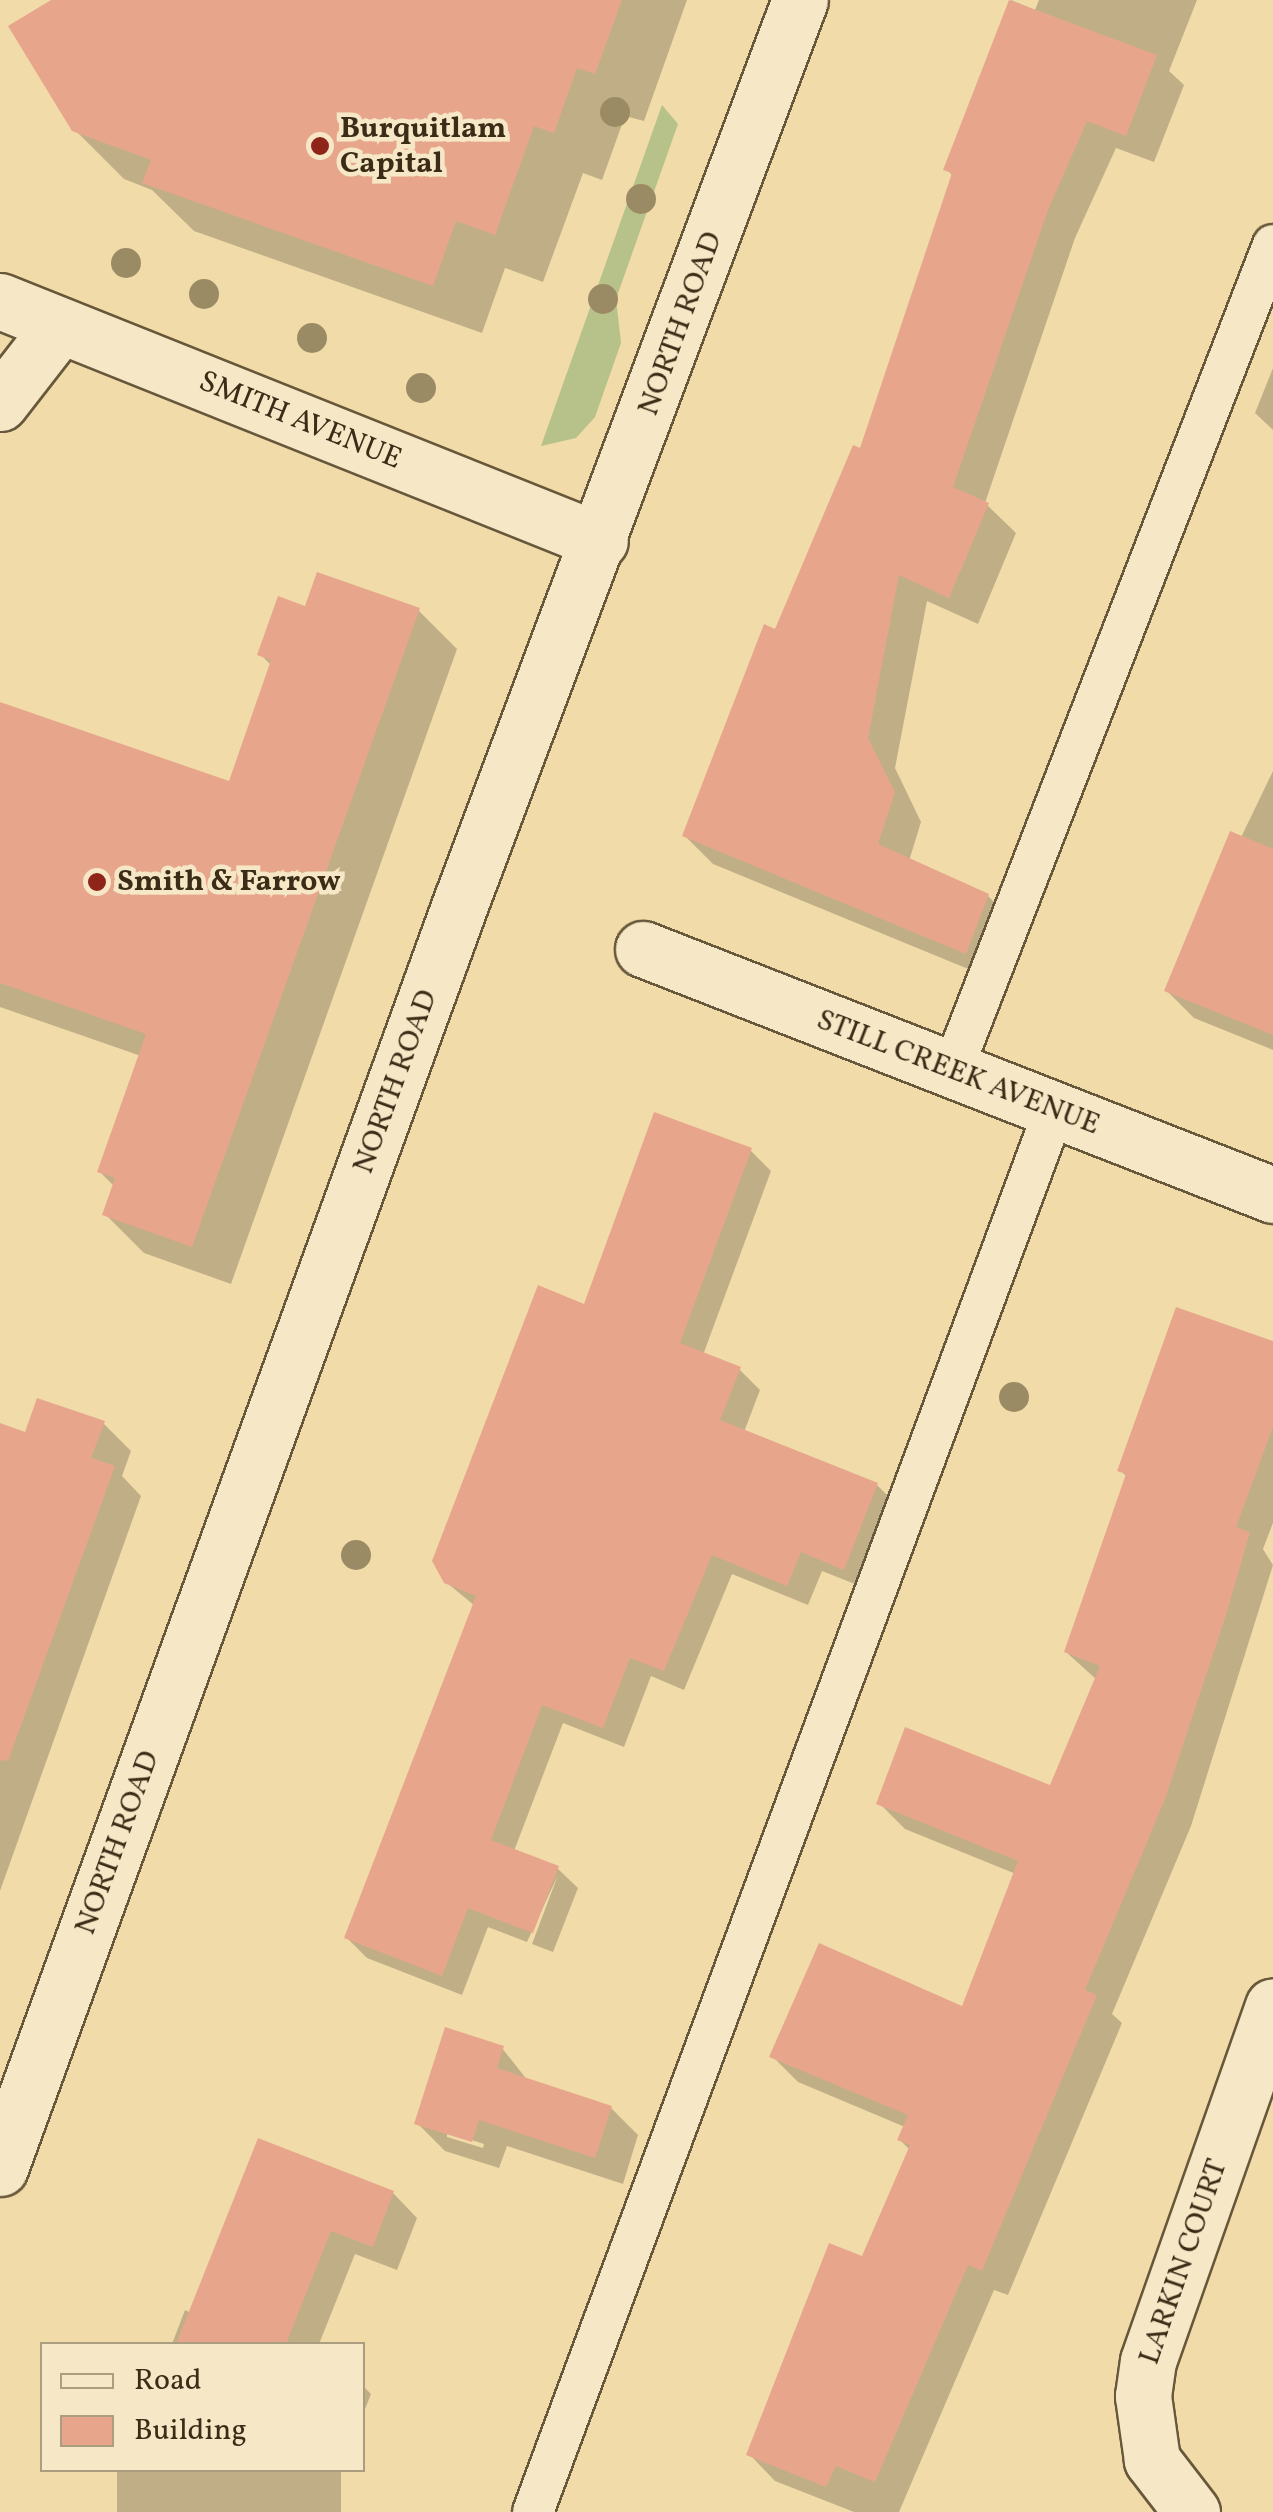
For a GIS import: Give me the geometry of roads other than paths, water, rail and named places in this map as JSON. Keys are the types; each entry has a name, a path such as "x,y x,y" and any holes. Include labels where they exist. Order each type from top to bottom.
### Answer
{"street":[{"name":"NORTH ROAD","path":"0,2168 462,899 600,541 800,0"},
{"name":"SMITH AVENUE","path":"0,301 600,541"},
{"path":"0,403 59,327"},
{"name":"STILL CREEK AVENUE","path":"644,949 1273,1194"},
{"name":"LARKIN COURT","path":"1192,2512 1152,2460 1142,2396 1148,2361 1273,2006"}],"lane":[{"path":"952,1071 1273,246"},
{"path":"533,2512 1054,1110"}],"place":[{"name":"Burquitlam Capital","path":"320,146"},
{"name":"Smith & Farrow","path":"97,882"}]}
